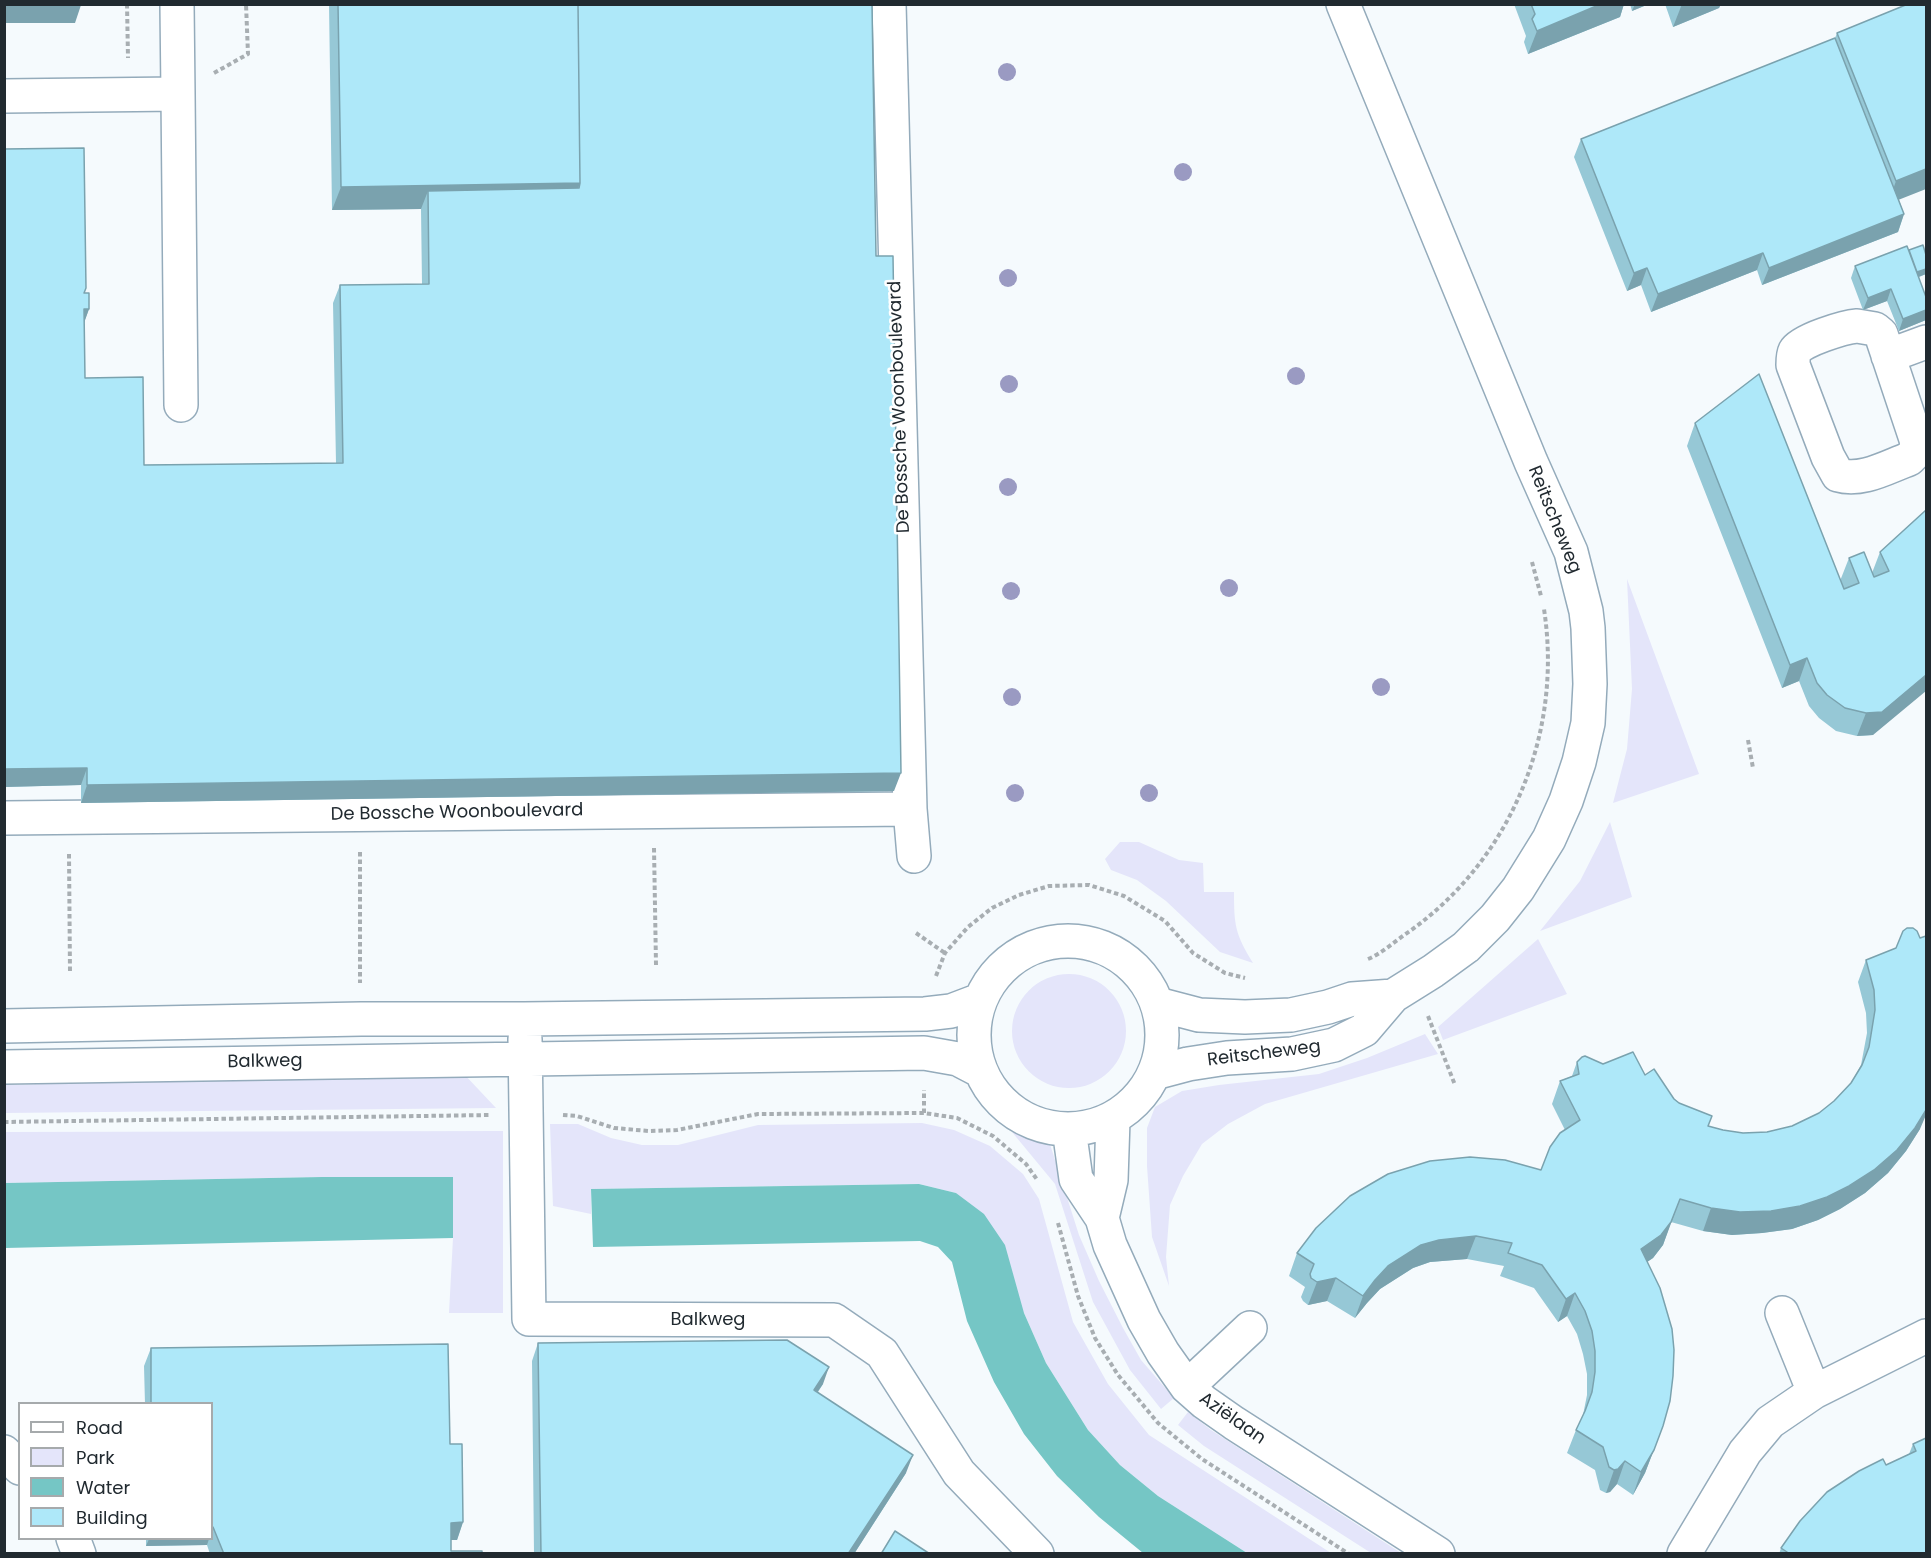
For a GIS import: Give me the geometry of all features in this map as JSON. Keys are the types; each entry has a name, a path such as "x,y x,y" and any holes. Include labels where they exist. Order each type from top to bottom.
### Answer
{"street":[{"path":"177,4 181,405"},
{"name":"De Bossche Woonboulevard","path":"889,4 910,808 914,856"},
{"name":"Reitscheweg","path":"1154,1073 1188,1064 1227,1058 1292,1054 1334,1045 1364,1030 1404,989 1466,947 1496,918 1529,874 1549,839 1573,783 1584,743 1590,702 1589,645 1586,611 1571,552 1526,451 1343,4"},
{"path":"4,96 178,94"},
{"path":"1867,326 1881,334 1888,356 1916,436 1915,453 1909,459 1857,478 1838,475 1828,457 1793,365 1796,350 1802,344 1848,327 1867,326"},
{"path":"1888,356 1926,342"},
{"name":"De Bossche Woonboulevard","path":"4,818 910,808"},
{"path":"1060,941 1098,946 1124,959 1144,979 1157,1004 1162,1027 1161,1051 1154,1073 1142,1092 1113,1120 1093,1126 1069,1129 1031,1121 1010,1109 993,1092 981,1071 974,1048 974,1023 980,1000 989,982 1002,967 1017,955 1035,946 1060,941"},
{"name":"Reitscheweg","path":"1157,1004 1199,1015 1245,1017 1291,1015 1352,999 1404,989"},
{"path":"4,1026 361,1019 924,1014 951,1011 980,1000"},
{"name":"Balkweg","path":"524,1019 529,1319 834,1320 882,1353 959,1473 1037,1554"},
{"name":"Balkweg","path":"4,1067 924,1053 958,1059 981,1071"},
{"path":"1102,1218 1111,1180 1113,1120"},
{"name":"Aziëlaan","path":"1069,1129 1076,1179 1102,1218 1110,1245 1144,1320 1163,1353 1187,1387 1233,1423 1438,1554"},
{"path":"1782,1312 1814,1392"},
{"path":"1187,1387 1250,1328"},
{"path":"1684,1554 1745,1452 1770,1422 1814,1392 1926,1336"},
{"path":"4,1452 18,1466"},
{"path":"73,1540 79,1554"}],"path":[{"path":"127,4 128,60"},
{"path":"178,94 248,54 246,4"},
{"path":"1362,961 1372,957 1433,914 1466,881 1506,824 1527,778 1541,733 1548,676 1545,611 1528,554"},
{"path":"1748,740 1753,768"},
{"path":"653,811 656,965"},
{"path":"359,814 361,1019"},
{"path":"68,817 70,973"},
{"path":"924,1014 933,981 945,953 968,927 992,908 1019,895 1049,886 1089,885 1124,896 1165,921 1193,953 1225,973 1246,978"},
{"path":"916,933 945,953"},
{"path":"1404,989 1455,1085"},
{"path":"924,1053 924,1113"}],"green space":[{"path":"1627,579 1699,774 1613,803 1627,749 1632,689"},
{"path":"1610,822 1632,897 1540,931 1580,881"},
{"path":"1120,842 1139,842 1179,860 1203,863 1204,892 1234,892 1237,929 1242,944 1253,963 1220,952 1166,901 1137,880 1111,870 1105,859"},
{"path":"1538,939 1567,994 1443,1040 1438,1027"},
{"path":"1069,974 1091,978 1110,990 1122,1009 1126,1031 1122,1053 1110,1072 1091,1084 1069,1088 1047,1084 1028,1072 1016,1053 1012,1031 1016,1009 1028,990 1047,978"},
{"path":"1425,1034 1438,1054 1265,1104 1228,1124 1202,1144 1183,1176 1170,1205 1166,1257 1169,1286 1152,1237 1147,1128 1155,1107 1182,1091 1319,1074 1367,1058"},
{"path":"463,1073 496,1108 5,1113 4,1085"},
{"path":"922,1123 954,1130 990,1146 1023,1174 1039,1199 1073,1322 1108,1384 1149,1435 1331,1553 1247,1553 1158,1496 1120,1465 1088,1430 1046,1363 1024,1313 956,1193 919,1184 591,1189 591,1214 553,1206 550,1124 578,1124 611,1138 642,1145 678,1145 758,1125"},
{"path":"503,1131 503,1313 449,1313 453,1178 322,1177 5,1183 4,1132"},
{"path":"1012,1132 1048,1138 1079,1235 1099,1281 1141,1360 1174,1398 1161,1409 1130,1370 1093,1302 1055,1184"},
{"path":"1188,1412 1211,1430 1401,1553 1371,1553 1204,1446 1178,1425"}],"water":[{"path":"453,1177 453,1238 5,1248 5,1183"},
{"path":"919,1184 956,1193 984,1214 1005,1245 1024,1313 1046,1363 1088,1430 1120,1465 1158,1496 1247,1553 1143,1553 1099,1517 1057,1476 1024,1434 994,1382 967,1321 952,1262 938,1247 920,1241 593,1247 591,1189"}],"building":[{"path":"81,4 81,5 4,5"},
{"path":"338,4 578,4 580,183 341,187"},
{"path":"578,4 872,4 876,256 893,256 901,773 87,785 87,768 4,769 4,149 84,148 86,288 84,293 89,293 89,309 84,309 85,378 143,377 144,465 343,463 340,285 429,284 428,191 579,188"},
{"path":"1531,4 1601,4 1537,31 1532,19 1535,14"},
{"path":"1908,4 1926,4 1926,169 1896,181 1837,33"},
{"path":"1835,38 1904,214 1769,268 1763,253 1658,294 1647,268 1634,273 1581,139"},
{"path":"1923,245 1926,269 1917,272 1909,250"},
{"path":"1907,246 1926,297 1926,310 1903,319 1891,289 1868,298 1855,266"},
{"path":"1759,374 1844,589 1859,583 1849,558 1864,552 1874,577 1889,571 1880,552 1926,510 1926,675 1882,712 1866,713 1845,708 1827,695 1817,683 1807,658 1790,665 1695,423"},
{"path":"1907,928 1917,931 1920,938 1926,936 1926,1110 1897,1150 1874,1170 1849,1186 1827,1197 1800,1206 1771,1211 1740,1212 1711,1208 1680,1199 1671,1222 1661,1235 1641,1249 1660,1288 1672,1329 1674,1350 1670,1401 1654,1450 1641,1472 1625,1461 1618,1469 1614,1470 1609,1467 1603,1447 1576,1430 1592,1392 1595,1351 1592,1331 1575,1293 1566,1299 1542,1265 1508,1253 1512,1243 1476,1236 1439,1240 1421,1245 1388,1266 1363,1296 1336,1278 1317,1282 1311,1278 1310,1274 1314,1264 1297,1253 1316,1228 1350,1196 1388,1174 1430,1161 1470,1157 1505,1160 1541,1170 1550,1147 1560,1133 1580,1120 1560,1081 1579,1074 1577,1062 1585,1056 1603,1064 1633,1052 1645,1075 1654,1069 1674,1099 1712,1116 1708,1126 1723,1130 1743,1133 1767,1132 1792,1126 1819,1113 1851,1083 1869,1047 1875,1010 1874,990 1866,960 1896,948 1903,931"},
{"path":"787,1340 829,1367 814,1390 913,1455 848,1554 541,1554 538,1343"},
{"path":"448,1344 450,1444 462,1444 463,1522 451,1523 451,1551 482,1551 482,1554 224,1554 213,1527 213,1402 151,1402 151,1348"},
{"path":"1926,1438 1926,1554 1790,1554 1781,1548 1800,1521 1827,1492 1859,1471 1883,1459 1886,1465 1916,1451 1913,1444"},
{"path":"895,1531 930,1554 881,1554"}]}
